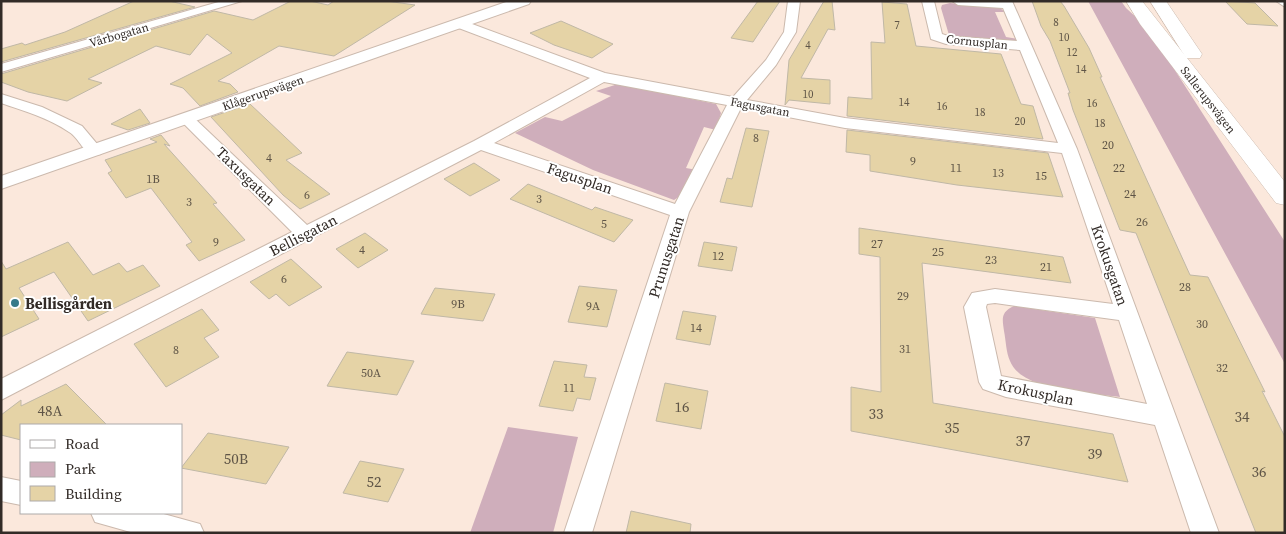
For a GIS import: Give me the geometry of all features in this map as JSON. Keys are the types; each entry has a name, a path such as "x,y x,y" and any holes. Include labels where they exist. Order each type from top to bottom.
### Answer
{"main road":[{"name":"Sallerupsvägen","path":"1134,1 1146,20 1285,198"},
{"name":"Sallerupsvägen","path":"1158,1 1285,189"}],"street":[{"name":"Vårbogatan","path":"1,68 236,1"},
{"name":"Klågerupsvägen","path":"1,183 524,1"},
{"name":"Prunusgatan","path":"578,533 680,212 736,103 771,62 790,32 794,1"},
{"name":"Cornusplan","path":"928,1 936,36 946,40 1024,46"},
{"path":"958,1 1007,3"},
{"name":"Krokusgatan","path":"1007,3 1069,150 1205,533"},
{"name":"Fagusgatan","path":"460,24 602,77 845,123 1069,150"},
{"name":"Bellisgatan","path":"1,390 480,144 602,77"},
{"path":"1,98 37,110 76,128 95,151"},
{"name":"Taxusgatan","path":"187,119 305,234"},
{"name":"Fagusplan","path":"480,144 680,212"},
{"name":"Krokusplan","path":"1126,313 995,296 979,298 975,307 991,382 1006,387 1164,417"},
{"path":"1,489 20,493"},
{"path":"109,514 190,533"}],"green space":[{"path":"1088,1 1121,1 1138,19 1169,61 1285,242 1285,364"},
{"path":"950,3 1000,8 1005,12 995,12 1006,37 1018,39 1017,43 959,39 949,35 941,8 942,5"},
{"path":"618,84 716,104 721,113 716,130 704,127 686,168 697,170 685,193 674,200 593,170 515,133 545,117 562,121 611,96 596,91"},
{"path":"1014,306 1095,318 1120,397 1076,392 1043,385 1028,379 1017,371 1009,358 1003,322 1005,313"},
{"path":"508,427 578,437 553,533 470,533"}],"building":[{"path":"134,1 169,1 195,7 1,62 1,49 22,43 25,45 65,32"},
{"path":"291,1 310,1 328,5 334,1 386,1 415,5 334,56 279,46 218,81 230,84 238,92 200,106 183,88 170,84 232,53 207,34 190,55 156,46 88,79 102,83 67,101 28,92 1,82 1,74 214,11 253,20"},
{"path":"758,1 780,1 753,42 731,38"},
{"path":"824,1 832,1 835,30 828,29 801,78 830,80 830,104 789,100 785,105 789,60"},
{"path":"1032,1 1060,1 1064,6 1089,48 1102,77 1100,77 1190,275 1208,277 1265,392 1262,391 1285,437 1285,533 1256,533 1136,233 1120,230 1073,110 1068,93 1070,93"},
{"path":"1225,1 1255,3 1278,26 1247,24"},
{"path":"882,2 907,4 916,46 1001,54 1021,104 1033,106 1043,139 847,116 848,97 872,99 871,42 885,43"},
{"path":"561,21 613,44 592,58 554,45 530,33"},
{"path":"250,104 302,153 286,160 330,194 300,209 283,195 211,117"},
{"path":"140,109 150,123 128,130 111,124"},
{"path":"746,128 769,131 752,207 720,202 727,178 732,179"},
{"path":"847,130 1048,153 1063,197 957,185 870,171 870,155 846,152"},
{"path":"161,135 170,146 164,144 217,203 213,204 245,240 199,261 186,245 192,242 151,188 126,198 108,173 112,171 105,160 157,142 150,139"},
{"path":"474,163 500,180 470,196 444,179"},
{"path":"528,184 592,210 595,207 633,220 614,242 510,199"},
{"path":"859,228 1063,257 1071,283 922,263 933,403 1113,434 1128,482 851,431 851,387 881,392 880,257 859,254"},
{"path":"365,233 388,250 358,268 336,249"},
{"path":"68,242 93,275 119,263 127,272 143,265 160,286 88,321 54,272 19,288 39,319 1,337 1,261 6,269"},
{"path":"704,242 737,247 732,271 698,266"},
{"path":"291,259 322,287 289,306 276,294 269,299 250,282"},
{"path":"579,286 617,290 607,327 568,322"},
{"path":"435,288 495,294 483,321 421,314"},
{"path":"202,309 219,330 204,338 219,357 166,387 134,344"},
{"path":"683,311 716,316 710,345 676,339"},
{"path":"347,352 414,361 397,395 327,386"},
{"path":"554,361 587,365 584,377 596,378 590,400 577,398 573,411 539,406"},
{"path":"665,383 708,391 701,429 656,421"},
{"path":"66,384 106,424 20,424 20,440 1,435 1,415 21,400 21,406"},
{"path":"208,433 289,447 266,484 182,467"},
{"path":"360,461 404,469 388,502 343,493"},
{"path":"631,511 691,524 690,533 626,533"}],"place":[{"name":"Bellisgården","path":"15,303"}]}
